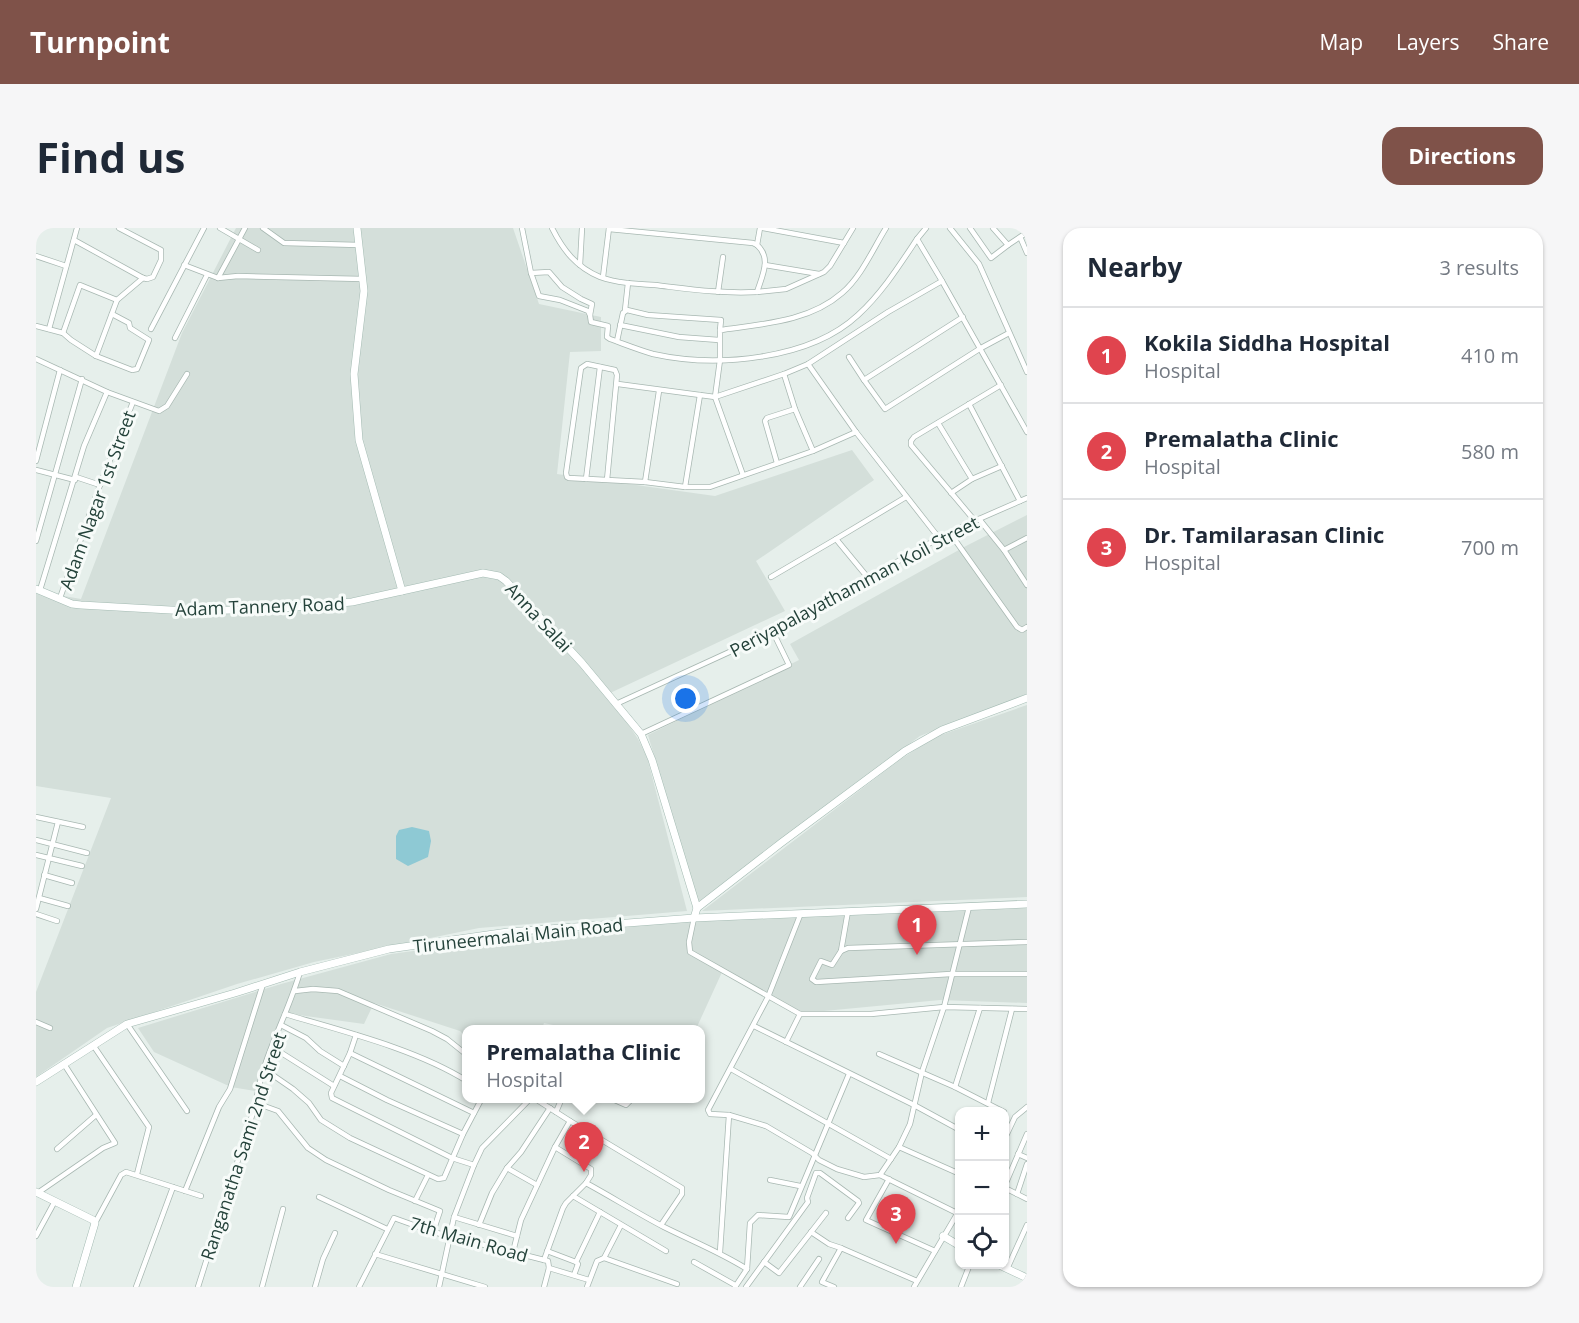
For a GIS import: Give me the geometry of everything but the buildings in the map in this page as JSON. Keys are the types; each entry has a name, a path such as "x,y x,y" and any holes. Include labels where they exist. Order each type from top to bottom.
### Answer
{"street":[{"path":"49,329 77,228"},
{"path":"74,240 143,278 153,277 161,260 161,250 119,228"},
{"path":"151,329 204,228"},
{"path":"220,228 258,250"},
{"path":"218,278 245,228"},
{"path":"262,228 280,242 359,245"},
{"path":"357,228 364,291 354,374 359,440 402,591"},
{"path":"522,228 538,296 560,300 588,311 590,315"},
{"path":"552,228 567,254 580,265 603,277 628,283 718,292 786,289 819,274 830,266 853,228"},
{"path":"580,265 582,228"},
{"path":"757,245 762,228 844,243"},
{"path":"720,330 799,317 819,310 843,292 860,270 886,228"},
{"path":"531,273 549,272 562,287 592,304 591,322 608,326 607,337 652,353 680,358 720,360 797,350 840,329 859,314 888,283 926,228"},
{"path":"950,228 979,264 1027,369"},
{"path":"970,228 991,258 1008,245 1021,239 1026,234 1025,228"},
{"path":"993,228 1008,245"},
{"path":"603,277 609,229 753,243 765,254 765,265 757,292"},
{"path":"917,239 1027,432"},
{"path":"1021,239 1027,253"},
{"path":"36,256 66,266"},
{"path":"718,292 723,257"},
{"path":"184,265 218,278 238,276 363,279"},
{"path":"765,265 819,274"},
{"path":"176,339 207,275"},
{"path":"96,356 117,300 143,278"},
{"path":"618,384 715,397 808,364 888,312 942,281"},
{"path":"617,341 625,310 628,283"},
{"path":"63,333 80,285 117,300"},
{"path":"625,310 648,315 721,317 720,360 715,397 743,475"},
{"path":"36,326 63,333 96,356 132,370 137,369 149,344 147,337 130,328 129,323 112,314"},
{"path":"864,380 963,317"},
{"path":"620,325 679,337 719,340"},
{"path":"849,357 885,409 981,348 1009,333"},
{"path":"816,342 823,354"},
{"path":"36,359 107,392 155,410 162,410 167,406 187,375"},
{"path":"607,480 618,384 616,372 587,364 581,368 566,473 568,478 710,487 813,451 856,432"},
{"path":"808,364 856,432 939,538"},
{"path":"586,479 600,367"},
{"path":"36,461 60,370"},
{"path":"784,374 795,409 813,451"},
{"path":"36,541 82,379"},
{"path":"1001,385 914,437 911,445 951,493 1004,550 1027,585"},
{"path":"645,482 659,391"},
{"path":"38,590 84,446 107,392"},
{"path":"685,487 700,395"},
{"name":"Adam Nagar 1st Street","path":"60,598 100,485 133,402"},
{"path":"969,404 1020,501"},
{"path":"777,463 765,421 767,418 795,409"},
{"path":"938,423 972,479"},
{"path":"951,493 972,479 1002,466"},
{"path":"36,470 100,485"},
{"path":"771,577 906,497"},
{"name":"Periyapalayathamman Koil Street","path":"616,704 773,632 939,538 1027,498"},
{"path":"950,533 1017,627 1022,630 1027,627"},
{"path":"836,538 869,579"},
{"path":"1004,550 1027,538"},
{"name":"Anna Salai","path":"402,591 483,573 499,576 582,663 641,734 656,771 697,908"},
{"name":"Adam Tannery Road","path":"38,590 81,605 188,611 273,609 352,602 402,591"},
{"path":"641,734 789,665 773,632"},
{"path":"1027,698 942,730 905,751 697,908 689,942 690,952 800,1014 871,1014 944,1007 1027,1009"},
{"path":"36,817 83,827"},
{"path":"36,909 58,822"},
{"path":"36,840 87,853"},
{"path":"36,855 82,866"},
{"path":"36,879 44,878 72,884"},
{"path":"37,900 68,906"},
{"name":"Tiruneermalai Main Road","path":"36,1082 127,1024 300,972 389,949 508,932 694,918 1027,904"},
{"path":"879,1174 899,1147 910,1124 922,1072 944,1007 969,906"},
{"path":"848,911 841,951 832,965 821,961 813,981 951,974 1027,974"},
{"path":"801,913 768,997 708,1110 710,1114 729,1114 766,1126 837,1169 864,1177 879,1174 955,1210"},
{"path":"36,914 57,921"},
{"path":"841,951 860,948 1027,942"},
{"name":"Ranganatha Sami 2nd Street","path":"198,1287 256,1103 264,1069 295,991 300,972"},
{"path":"185,1191 219,1107 230,1089 263,984"},
{"path":"295,991 313,988 338,990 432,1031 462,1051"},
{"path":"955,1087 980,1008"},
{"path":"988,1103 1012,1009"},
{"path":"285,1014 356,1035 445,1067 462,1078"},
{"path":"786,1042 800,1014"},
{"path":"36,1022 50,1028"},
{"path":"127,1024 187,1111"},
{"path":"281,1025 306,1038 320,1051 344,1066"},
{"path":"754,1026 955,1127"},
{"path":"356,1035 331,1093 332,1098 452,1158 474,1165"},
{"path":"93,1045 149,1127 137,1174"},
{"path":"272,1047 334,1086"},
{"path":"350,1053 474,1113"},
{"path":"879,1054 995,1107"},
{"path":"64,1064 115,1143 103,1148 38,1192 95,1223"},
{"path":"264,1069 309,1103 321,1120 350,1138 438,1179 444,1178 479,1103"},
{"path":"731,1069 891,1159"},
{"path":"694,1262 735,1286 747,1269 748,1232 753,1218 758,1215 789,1217 800,1186 849,1074"},
{"path":"340,1076 463,1134"},
{"path":"256,1103 278,1111 308,1148 317,1154 415,1202 440,1211 433,1232"},
{"path":"439,1287 454,1217 482,1148 528,1103"},
{"path":"542,1103 682,1188 682,1194 661,1225"},
{"path":"556,1112 559,1103"},
{"path":"1009,1130 1015,1117 1027,1107"},
{"path":"479,1225 492,1193 507,1168 550,1108"},
{"path":"720,1252 729,1114"},
{"path":"1009,1114 1015,1117"},
{"path":"57,1149 96,1115"},
{"path":"513,1252 521,1220 555,1147 570,1121"},
{"path":"1009,1176 1027,1134"},
{"path":"543,1287 549,1268 548,1262 544,1260 566,1203 591,1175 591,1169 555,1147"},
{"path":"899,1147 955,1172"},
{"path":"1018,1154 1027,1158"},
{"path":"1017,1194 1027,1164"},
{"path":"507,1168 537,1185"},
{"path":"76,1287 95,1223 121,1175 126,1172 137,1174 201,1196"},
{"path":"755,1287 747,1285 808,1202 807,1198 816,1173 820,1173 858,1201 859,1203 848,1218"},
{"path":"415,1202 428,1175"},
{"path":"889,1179 866,1220 935,1251"},
{"path":"770,1180 800,1186"},
{"path":"586,1183 661,1225 720,1252 747,1269"},
{"path":"136,1287 173,1187"},
{"path":"1009,1189 1027,1199"},
{"path":"573,1196 666,1251"},
{"path":"319,1197 387,1229 358,1287"},
{"path":"36,1236 55,1201"},
{"path":"262,1287 283,1209"},
{"path":"574,1275 578,1264 576,1262 600,1212"},
{"path":"764,1262 779,1273 826,1213"},
{"path":"914,1287 956,1215"},
{"path":"454,1217 517,1236"},
{"name":"7th Main Road","path":"387,1229 394,1218 450,1237 544,1260"},
{"path":"587,1287 597,1261 604,1258 621,1225"},
{"path":"1009,1265 1027,1225"},
{"path":"811,1232 829,1244 917,1281"},
{"path":"315,1287 334,1233"},
{"path":"943,1236 955,1243"},
{"path":"834,1287 821,1285 841,1248"},
{"path":"547,1251 576,1262"},
{"path":"375,1254 484,1287"},
{"path":"604,1258 677,1284"},
{"path":"800,1287 819,1259"},
{"path":"549,1268 589,1280"},
{"path":"961,1287 968,1269"},
{"path":"1007,1269 1027,1278"}],"shaded area":[{"path":"236,228 513,228 539,304 601,317 601,351 570,352 557,474 715,496 852,450 874,480 756,561 785,611 608,694 638,739 647,757 687,911 479,928 314,962 237,984 107,1028 36,1077 36,992 111,798 36,786 36,591 81,599 182,333"},
{"path":"1027,515 1027,694 920,736 698,902 648,735 799,660 790,644 966,546"},
{"path":"1027,705 1027,897 702,911 898,761 935,737"},
{"path":"1027,907 1027,1003 940,1000 803,1013 723,970 698,1025 553,1025 544,1023 543,1025 462,1025 462,1033 374,1003 364,1024 284,1013 255,1091 231,1087 154,1052 138,1028 281,984 391,954 489,941 703,919"}],"water":[{"path":"412,827 429,831 431,841 428,857 408,866 396,859 396,836 399,830"}],"place":[{"name":"Kokila Siddha Hospital","path":"917,955"},
{"name":"Premalatha Clinic","path":"584,1172"},
{"name":"Dr. Tamilarasan Clinic","path":"896,1244"}]}
